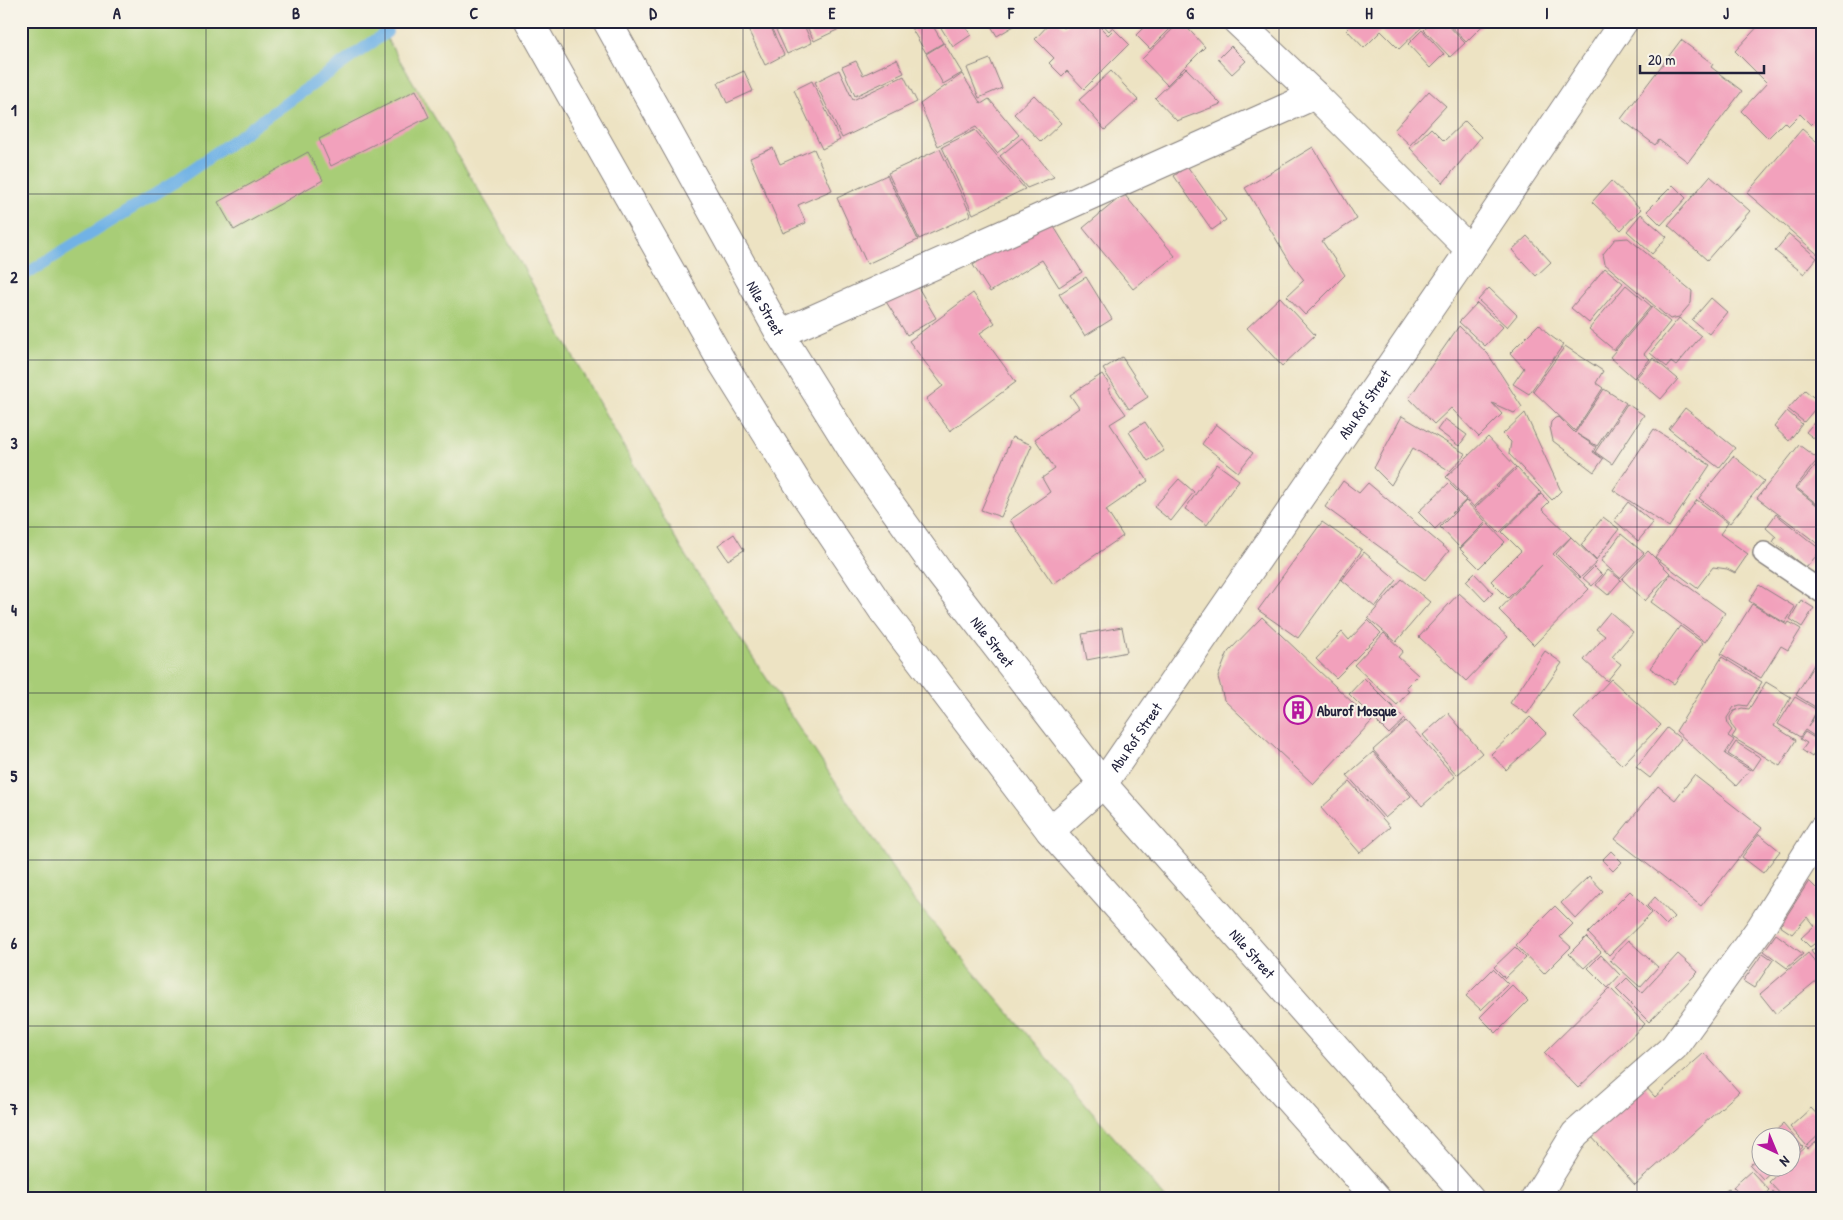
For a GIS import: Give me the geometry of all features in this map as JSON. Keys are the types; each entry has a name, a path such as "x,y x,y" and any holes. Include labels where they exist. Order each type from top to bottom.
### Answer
{"main road":[{"path":"529,21 722,362 801,489 883,611 1050,831 1377,1199"},
{"name":"Nile Street","path":"606,21 780,334 856,456 938,571 1103,784 1470,1199"},
{"path":"1238,21 1470,250"},
{"name":"Abu Rof Street","path":"1050,831 1103,784 1470,250 1624,21"},
{"path":"780,334 1315,95"},
{"path":"1535,1199 1575,1134 1674,1047 1761,927 1822,830"}],"lane":[{"path":"1764,553 1822,592"}],"green space":[{"path":"21,21 376,21 492,212 681,549 912,898 1166,1199 21,1199"}],"building":[{"path":"744,21 768,21 784,55 765,65"},
{"path":"772,21 802,21 812,43 787,54"},
{"path":"804,21 856,21 814,41"},
{"path":"907,21 930,21 943,43 926,53"},
{"path":"941,21 961,21 971,35 953,47 938,23"},
{"path":"988,21 1018,21 1019,23 997,36"},
{"path":"1052,21 1058,21 1064,28 1071,21 1094,21 1108,35 1114,29 1129,44 1084,89 1067,71 1062,76 1049,63 1054,58 1035,39"},
{"path":"1100,21 1118,21 1109,31"},
{"path":"1150,21 1170,21 1174,25 1150,49 1136,35"},
{"path":"1181,21 1205,47 1167,85 1142,59"},
{"path":"1356,21 1421,21 1424,25 1399,49 1381,31 1364,48 1347,30"},
{"path":"1433,21 1444,21 1465,43 1450,57 1424,30"},
{"path":"1446,21 1487,21 1466,42"},
{"path":"1763,21 1822,21 1822,114 1811,125 1800,114 1788,126 1784,122 1768,138 1741,111 1767,83 1735,51"},
{"path":"1422,30 1444,54 1430,68 1408,44"},
{"path":"1681,40 1713,64 1711,67 1742,91 1688,162 1659,140 1655,145 1621,119"},
{"path":"944,43 962,73 943,84 926,54"},
{"path":"1231,46 1246,61 1232,74 1218,59"},
{"path":"897,59 904,73 855,96 842,67 856,61 863,75"},
{"path":"990,59 1002,88 979,98 967,68"},
{"path":"1186,68 1221,104 1177,121 1155,98"},
{"path":"839,70 853,100 904,76 917,102 842,138 815,82"},
{"path":"744,71 753,91 727,103 718,83"},
{"path":"1111,71 1138,100 1105,130 1079,100"},
{"path":"962,74 981,104 989,99 1019,135 997,153 976,127 938,146 920,104"},
{"path":"812,81 840,140 822,149 794,90"},
{"path":"416,90 429,117 331,166 319,139"},
{"path":"1429,91 1446,106 1410,145 1394,130"},
{"path":"1034,95 1061,123 1041,142 1014,114"},
{"path":"1465,121 1481,137 1443,183 1410,148 1431,128 1444,141"},
{"path":"1802,129 1822,146 1822,258 1747,193"},
{"path":"975,130 1025,189 973,214 942,147"},
{"path":"1022,138 1054,177 1027,188 1000,156"},
{"path":"1313,147 1357,219 1322,241 1345,275 1305,315 1287,296 1304,280 1290,262 1245,188"},
{"path":"773,148 780,164 814,149 832,190 798,205 806,223 783,233 750,158"},
{"path":"940,149 971,215 919,239 888,173"},
{"path":"308,152 323,180 234,230 218,202"},
{"path":"1187,166 1226,220 1212,230 1174,176"},
{"path":"887,175 918,240 867,264 837,198"},
{"path":"1710,176 1750,211 1707,260 1668,225"},
{"path":"1611,181 1641,209 1621,230 1592,202"},
{"path":"1673,185 1686,198 1661,225 1647,211"},
{"path":"1124,194 1175,256 1133,289 1083,228"},
{"path":"1641,214 1667,237 1652,254 1627,231"},
{"path":"1048,217 1082,272 1059,287 1042,260 990,292 973,265"},
{"path":"1789,234 1817,258 1804,274 1775,251"},
{"path":"1527,236 1551,262 1536,276 1512,250"},
{"path":"1628,238 1692,291 1691,303 1679,317 1670,319 1605,264 1603,254 1615,239"},
{"path":"1605,268 1623,283 1589,323 1571,308"},
{"path":"1086,277 1112,319 1085,336 1059,294"},
{"path":"915,282 936,318 907,335 885,300"},
{"path":"1626,285 1651,306 1614,350 1589,329"},
{"path":"1489,288 1517,315 1507,327 1478,300"},
{"path":"973,293 995,323 980,333 1016,382 950,431 926,399 943,386 909,341"},
{"path":"1280,297 1315,335 1282,366 1247,328"},
{"path":"1711,298 1727,312 1709,334 1692,320"},
{"path":"1477,303 1503,327 1485,346 1459,322"},
{"path":"1652,307 1670,322 1644,354 1650,359 1634,378 1610,357"},
{"path":"1679,318 1701,336 1676,366 1671,362 1667,367 1650,353"},
{"path":"1539,324 1548,334 1563,345 1529,394 1513,384 1524,368 1510,353"},
{"path":"1459,326 1488,354 1522,407 1514,413 1492,403 1502,414 1479,437 1451,408 1434,424 1409,398"},
{"path":"1565,346 1603,371 1596,383 1603,388 1575,431 1533,391"},
{"path":"1122,357 1148,397 1129,409 1103,369"},
{"path":"1653,358 1678,379 1661,399 1636,378"},
{"path":"1102,374 1111,387 1108,389 1126,414 1110,424 1148,481 1106,510 1123,536 1053,584 1010,520 1050,492 1042,478 1055,469 1035,439 1079,408 1070,395"},
{"path":"1604,389 1626,403 1597,446 1577,434 1596,447 1593,452 1603,459 1594,472 1553,441 1550,427 1551,422 1559,417 1575,433"},
{"path":"1805,390 1820,403 1804,422 1788,409"},
{"path":"1627,404 1644,415 1612,464 1595,452"},
{"path":"1685,408 1735,448 1719,468 1669,429"},
{"path":"1787,411 1802,424 1789,441 1774,427"},
{"path":"1525,413 1561,491 1552,500 1509,454 1511,442 1503,434"},
{"path":"1822,413 1822,445 1806,432"},
{"path":"1402,416 1466,454 1450,471 1413,448 1391,485 1374,468"},
{"path":"1445,419 1467,435 1459,446 1437,430"},
{"path":"1145,422 1164,451 1148,461 1129,432"},
{"path":"1216,424 1253,453 1238,472 1202,444"},
{"path":"1654,429 1710,465 1669,527 1613,490"},
{"path":"1012,437 1032,445 1001,517 981,510"},
{"path":"1488,437 1516,467 1474,507 1446,477"},
{"path":"1799,445 1818,459 1795,488 1822,509 1822,547 1757,498"},
{"path":"1733,456 1764,481 1730,523 1699,498"},
{"path":"1820,460 1822,461 1822,508 1797,488"},
{"path":"1217,464 1239,480 1207,525 1185,509"},
{"path":"1517,468 1541,493 1499,533 1475,508"},
{"path":"1179,479 1194,492 1171,521 1154,507"},
{"path":"1343,481 1359,493 1368,483 1449,551 1425,580 1325,507"},
{"path":"1449,483 1466,500 1435,529 1418,512"},
{"path":"1541,494 1549,502 1542,509 1571,537 1553,554 1589,589 1534,645 1499,610 1542,565 1508,598 1491,581 1521,551 1502,532"},
{"path":"1697,500 1728,523 1720,534 1748,554 1735,573 1727,569 1713,567 1697,588 1655,557"},
{"path":"1466,501 1486,522 1460,548 1440,527"},
{"path":"1628,502 1653,523 1638,541 1614,520"},
{"path":"1776,514 1821,550 1806,568 1773,542 1776,537 1766,528"},
{"path":"1603,517 1619,529 1596,560 1581,545"},
{"path":"1322,522 1362,550 1298,638 1258,610"},
{"path":"1487,523 1505,542 1479,568 1460,549"},
{"path":"734,534 744,550 728,560 718,545"},
{"path":"1621,534 1644,553 1620,578 1601,561"},
{"path":"1571,537 1597,562 1580,578 1556,554"},
{"path":"1648,551 1670,573 1645,601 1622,579"},
{"path":"1364,552 1397,580 1375,607 1342,580"},
{"path":"1594,567 1602,575 1592,586 1583,578"},
{"path":"1608,570 1621,580 1608,595 1596,585"},
{"path":"1474,573 1493,593 1485,601 1466,581"},
{"path":"1671,574 1725,613 1705,642 1651,602"},
{"path":"1402,579 1430,602 1396,642 1368,618"},
{"path":"1759,585 1795,607 1785,623 1749,601"},
{"path":"1459,593 1508,637 1466,681 1419,637"},
{"path":"1801,600 1814,608 1802,627 1790,619"},
{"path":"1752,604 1787,625 1789,622 1801,629 1788,650 1781,646 1761,678 1721,654"},
{"path":"1610,612 1633,632 1612,657 1621,664 1607,681 1584,660 1605,636 1596,629"},
{"name":"Aburof Mosque","path":"1262,617 1372,721 1313,784 1224,700 1218,677 1228,652"},
{"path":"1368,620 1381,633 1336,678 1316,659 1342,632 1349,640"},
{"path":"1680,626 1703,643 1674,684 1650,668"},
{"path":"1122,627 1127,652 1087,660 1082,634"},
{"path":"1384,633 1403,651 1398,657 1418,675 1406,687 1409,691 1397,705 1354,665"},
{"path":"1545,651 1562,663 1527,714 1510,703"},
{"path":"1722,657 1762,682 1747,706 1740,705 1734,707 1727,718 1728,725 1732,730 1728,736 1734,740 1725,754 1750,770 1736,786 1676,731"},
{"path":"1816,661 1822,665 1822,708 1820,710 1796,695"},
{"path":"1364,678 1405,719 1389,734 1349,694"},
{"path":"1611,679 1661,725 1622,765 1574,718"},
{"path":"1766,682 1791,697 1774,726 1796,740 1780,766 1732,737 1736,731 1731,725 1730,717 1734,711 1742,708 1749,709"},
{"path":"1795,697 1817,710 1808,727 1818,710 1822,713 1820,740 1805,730 1800,737 1778,724"},
{"path":"1448,713 1482,753 1457,775 1423,735"},
{"path":"1530,717 1546,733 1506,770 1491,754"},
{"path":"1406,721 1455,777 1422,806 1373,750"},
{"path":"1667,728 1681,739 1650,778 1636,767"},
{"path":"1805,732 1821,742 1812,757 1802,750 1807,743 1800,739"},
{"path":"1736,742 1761,758 1753,770 1728,754"},
{"path":"1373,752 1411,796 1385,818 1347,775"},
{"path":"1694,775 1762,828 1701,906 1615,839 1658,786 1675,800"},
{"path":"1350,782 1390,827 1360,853 1321,808"},
{"path":"1759,834 1780,851 1763,873 1742,857"},
{"path":"1611,851 1622,862 1613,871 1602,860"},
{"path":"1589,876 1603,891 1576,919 1561,903"},
{"path":"1809,881 1822,894 1822,938 1810,947 1801,938 1814,926 1807,917 1792,934 1780,926"},
{"path":"1630,891 1652,913 1609,955 1588,933"},
{"path":"1655,897 1674,917 1666,925 1647,906"},
{"path":"1555,906 1573,924 1560,937 1571,947 1544,974 1516,945"},
{"path":"1776,934 1803,954 1787,968 1764,951"},
{"path":"1586,937 1601,952 1584,968 1569,954"},
{"path":"1628,940 1658,967 1640,987 1610,960"},
{"path":"1822,942 1822,966 1811,951"},
{"path":"1515,947 1526,958 1505,978 1494,967"},
{"path":"1763,953 1773,960 1754,988 1743,981"},
{"path":"1808,953 1822,970 1822,976 1776,1014 1760,994"},
{"path":"1678,954 1698,972 1649,1022 1616,989 1627,978 1642,993"},
{"path":"1601,955 1620,975 1608,988 1588,968"},
{"path":"1493,969 1508,984 1481,1010 1466,996"},
{"path":"1512,985 1528,1001 1496,1033 1480,1017"},
{"path":"1610,988 1645,1024 1578,1088 1544,1053"},
{"path":"1704,1053 1739,1092 1635,1185 1590,1135 1645,1086 1655,1097"},
{"path":"1811,1108 1822,1120 1822,1132 1807,1146 1800,1138 1800,1128 1790,1127"},
{"path":"1822,1137 1822,1199 1785,1199 1769,1182 1773,1178 1800,1178 1800,1152 1806,1147 1808,1149"},
{"path":"1750,1172 1750,1178 1758,1178 1769,1190 1761,1199 1744,1199 1733,1187"},
{"path":"1729,1188 1739,1199 1717,1199"},
{"path":"1773,1191 1781,1199 1765,1199"}],"waterway":[{"path":"21,277 173,183 387,32"}],"place":[{"name":"Aburof Mosque","path":"1298,710"}]}
